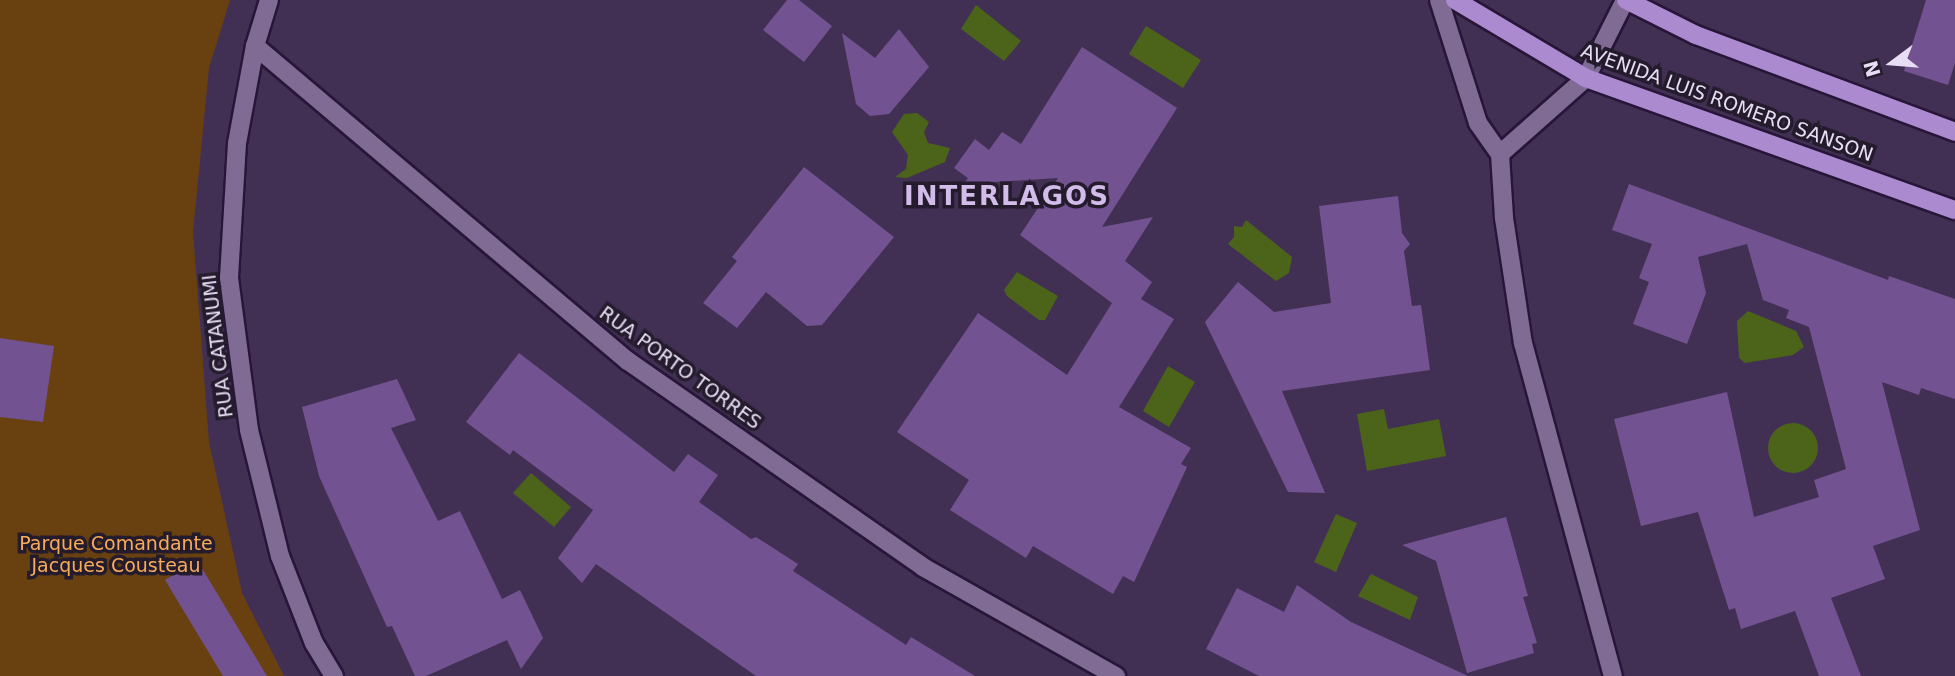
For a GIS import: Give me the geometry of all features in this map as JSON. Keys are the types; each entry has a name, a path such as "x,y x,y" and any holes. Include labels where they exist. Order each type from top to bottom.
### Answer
{"main road":[{"name":"AVENIDA LUIS ROMERO SANSON","path":"1455,0 1587,78 1955,210"},
{"path":"1626,0 1696,35 1955,132"}],"street":[{"name":"RUA CATANUMI","path":"269,0 255,46 237,143 229,278 249,430 280,556 314,643 334,676"},
{"path":"1439,0 1478,123 1500,154 1504,218 1523,343 1613,676"},
{"path":"1500,154 1587,78 1626,0"},
{"name":"RUA PORTO TORRES","path":"255,46 628,361 923,567 1116,676"}],"green space":[{"name":"Parque Comandante Jacques Cousteau","path":"0,0 230,0 209,68 193,232 209,442 242,593 284,676 0,676"}],"shaded area":[{"path":"976,5 1021,41 1004,61 961,29"},
{"path":"1146,26 1201,60 1183,88 1129,54"},
{"path":"917,113 929,122 924,132 928,143 950,148 945,162 907,178 895,177 906,169 908,155 892,132 904,114"},
{"path":"1246,220 1292,257 1289,273 1276,281 1228,244 1234,237 1234,226 1242,227"},
{"path":"1017,272 1058,296 1045,320 1039,320 1007,296 1004,290"},
{"path":"1748,311 1796,331 1804,347 1793,355 1745,363 1739,358 1737,321"},
{"path":"1168,366 1195,382 1169,427 1143,411"},
{"path":"1384,409 1388,429 1439,419 1446,456 1367,471 1357,414"},
{"path":"1793,423 1811,430 1818,448 1811,466 1793,473 1775,466 1768,448 1775,430"},
{"path":"531,473 571,507 554,527 513,493"},
{"path":"1336,514 1357,523 1336,572 1314,562"},
{"path":"1371,574 1418,597 1410,620 1358,596"}],"building":[{"path":"787,0 799,0 832,26 804,62 763,30"},
{"path":"1926,0 1955,0 1955,63 1948,85 1904,71"},
{"path":"899,29 929,67 889,114 870,116 856,104 842,33 875,58"},
{"path":"1082,47 1177,108 1102,227 1153,217 1125,261 1152,282 1141,299 1174,319 1119,407 1191,448 1181,464 1187,467 1134,582 1123,576 1113,594 1033,546 1026,558 950,510 969,480 897,432 978,313 1067,375 1112,303 1020,235 1058,178 964,184 968,178 954,168 975,139 989,150 1002,132 1021,144"},
{"path":"804,167 894,237 822,325 807,326 766,292 737,328 703,303 737,261 732,257"},
{"path":"1629,184 1888,280 1889,276 1955,299 1955,399 1921,388 1919,395 1882,382 1920,530 1873,546 1885,579 1831,598 1861,676 1819,676 1795,611 1741,629 1735,608 1729,610 1698,512 1641,526 1614,419 1727,392 1754,517 1819,497 1814,480 1846,469 1809,327 1786,318 1789,310 1763,300 1747,244 1698,257 1706,293 1687,344 1633,324 1649,282 1639,278 1652,244 1612,230"},
{"path":"1398,196 1402,233 1410,244 1404,251 1412,306 1421,305 1430,370 1282,391 1325,493 1288,492 1205,322 1238,282 1274,312 1331,303 1319,206"},
{"path":"0,338 54,346 43,422 0,417"},
{"path":"519,353 674,472 688,454 718,475 699,502 751,539 756,537 798,564 793,571 906,645 911,637 975,676 756,676 596,564 582,583 558,558 593,510 513,450 510,455 466,422"},
{"path":"397,379 416,420 391,428 438,521 460,511 502,599 520,590 543,638 521,669 507,640 426,676 415,676 392,626 387,627 319,476 302,407"},
{"path":"1506,517 1528,596 1523,597 1537,643 1532,644 1534,653 1467,673 1436,561 1402,545"},
{"path":"197,560 267,676 223,676 165,580"},
{"path":"1297,585 1351,622 1468,676 1259,676 1206,649 1237,588 1284,612"}],"district":[{"name":"INTERLAGOS","path":"1007,197"}]}
